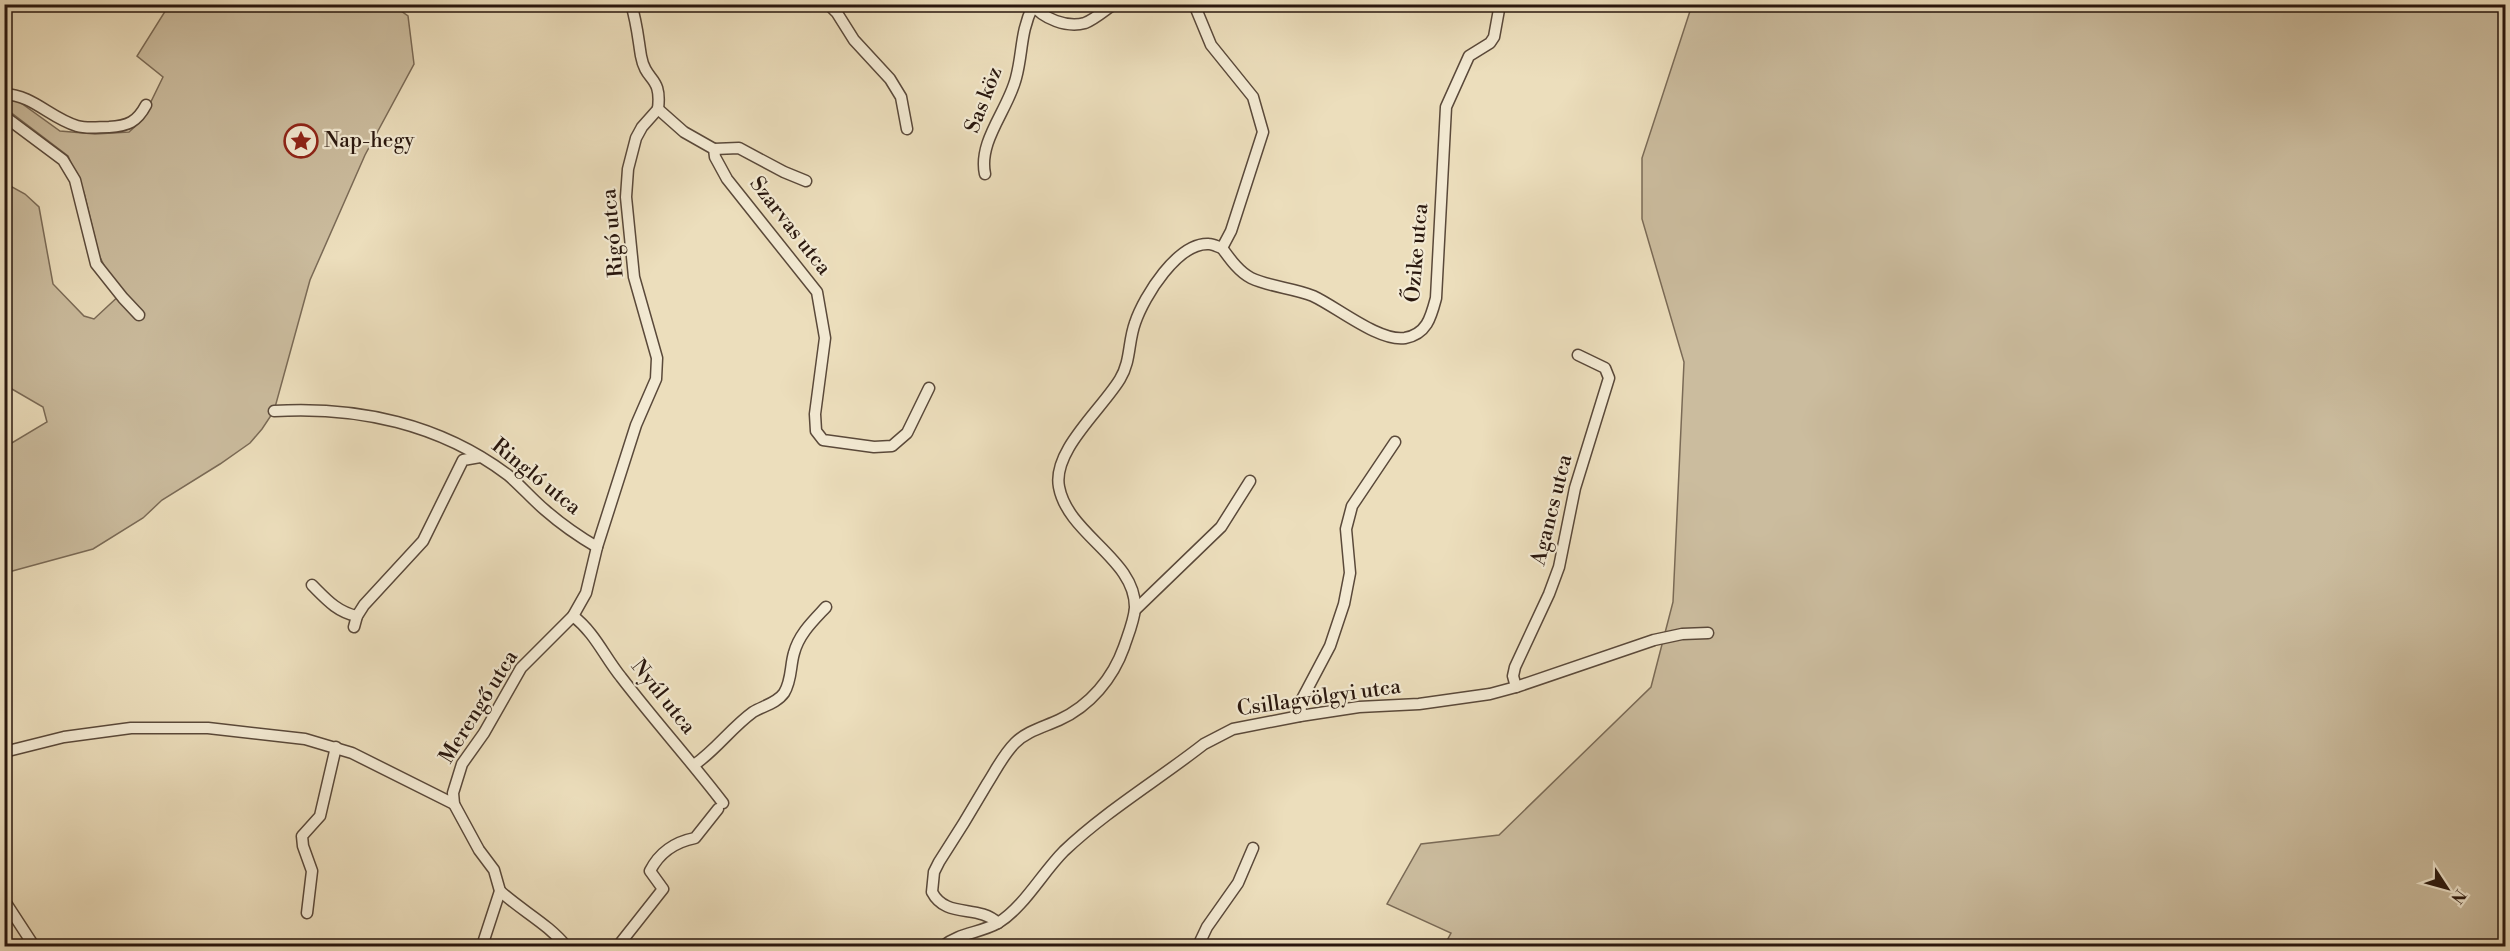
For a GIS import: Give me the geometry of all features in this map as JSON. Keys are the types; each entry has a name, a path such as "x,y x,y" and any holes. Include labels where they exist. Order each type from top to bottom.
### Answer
{"street":[{"path":"631,4 638,28 644,65 660,93 658,109 684,132 714,149 739,148 806,181"},
{"path":"828,4 837,13 854,40 890,79 901,98 907,129"},
{"path":"1033,5 1055,21 1076,24 1086,22 1114,4"},
{"path":"1135,610 1132,591 1123,572 1085,532 1067,506 1059,487 1061,460 1120,378 1129,357 1133,326 1138,313 1167,269 1178,257 1196,246 1210,244 1222,249 1231,231 1263,132 1253,97 1211,45 1194,4"},
{"name":"Őzike utca","path":"1222,249 1250,278 1310,295 1380,332 1401,338 1423,330 1429,321 1436,298 1446,107 1469,56 1490,43 1494,37 1500,4"},
{"name":"Sas köz","path":"985,174 983,165 988,141 1014,86 1022,36 1033,5"},
{"path":"4,94 27,98 77,126 93,128 124,126 134,122 146,105"},
{"name":"Rigó utca","path":"650,393 656,379 657,358 634,277 626,197 628,169 636,138 642,127 658,109"},
{"path":"4,116 50,148 63,160 75,180 96,264 139,315"},
{"name":"Szarvas utca","path":"714,149 715,157 727,179 817,292 825,338 815,414 816,431 823,440 873,447 892,446 907,433 929,388"},
{"name":"Agancs utca","path":"1516,687 1515,667 1559,567 1575,488 1609,378 1605,368 1578,355"},
{"name":"Merengő utca","path":"454,804 453,793 462,764 484,734 521,668 573,615 586,593 597,547 636,425 650,393"},
{"name":"Ringló utca","path":"274,411 321,409 408,424 447,438 510,477 544,510 578,536 597,547"},
{"path":"1300,716 1302,699 1330,646 1344,604 1350,573 1346,529 1352,506 1395,442"},
{"path":"354,627 357,616 364,605 423,541 463,460 480,457"},
{"path":"943,946 953,939 981,932 998,923 983,912 948,909 940,904 932,892 934,872 1005,753 1029,733 1077,711 1102,686 1118,662 1135,610 1168,575 1221,527 1250,482"},
{"path":"312,585 334,607 346,614 357,616"},
{"path":"694,765 714,751 730,732 752,713 782,695 790,679 797,644 810,623 826,608"},
{"name":"Nyúl utca","path":"573,615 596,638 620,676 653,719 694,765 721,806 695,838 682,840 657,858 650,871 663,889 618,946"},
{"name":"Csillagvölgyi utca","path":"998,923 1013,911 1047,868 1078,839 1204,744 1233,729 1359,707 1468,698 1516,687 1654,640 1682,634 1708,633"},
{"path":"4,752 105,730 149,728 208,728 248,732 305,739 336,747 386,768 454,804 479,850 494,870 500,891 520,910 554,932 566,946"},
{"path":"307,913 312,871 302,836 320,816 336,747"},
{"path":"1198,946 1207,927 1238,883 1253,848"},
{"path":"482,946 500,891"},
{"path":"4,900 34,946"}],"shaded area":[{"path":"391,4 408,16 414,64 365,155 310,280 274,411 262,429 250,443 162,500 143,518 93,549 5,573 5,447 47,422 43,407 5,385 5,183 25,194 39,207 53,284 84,316 94,319 123,292 111,280 99,255 84,193 68,156 5,108 5,97 14,98 60,131 95,134 129,132 142,120 163,77 137,56 169,5"},
{"path":"1692,5 2505,5 2505,946 1444,946 1451,933 1387,904 1421,844 1499,835 1651,687 1673,602 1684,362 1642,219 1642,158"}],"place":[{"name":"Nap-hegy","path":"301,141"}]}
